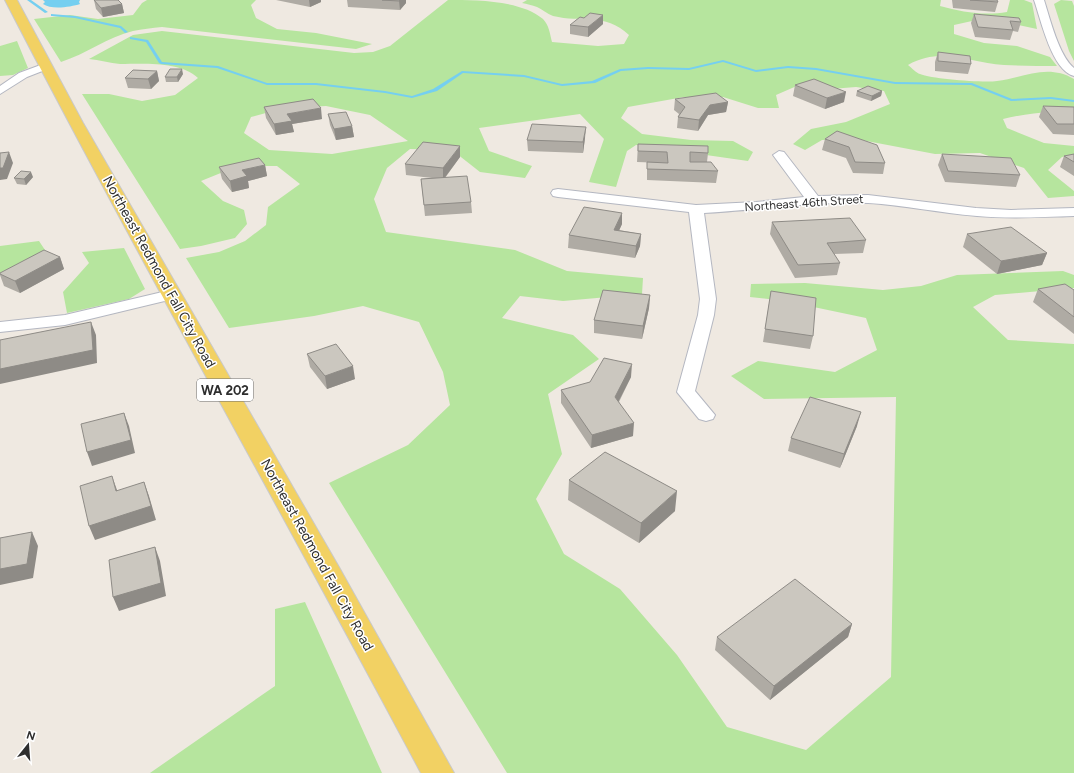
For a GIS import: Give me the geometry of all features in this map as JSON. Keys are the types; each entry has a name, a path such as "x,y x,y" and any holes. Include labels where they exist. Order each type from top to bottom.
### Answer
{"main road":[{"name":"Northeast Redmond Fall City Road","path":"12,2 171,295 330,576 438,773"}],"street":[{"path":"1039,0 1058,53 1064,65 1074,73"},
{"path":"0,91 23,75 46,66"},
{"path":"779,155 814,200"},
{"name":"Northeast 46th Street","path":"558,193 696,209 756,206 814,200 868,199 976,212 1011,214 1074,212"},
{"path":"696,209 708,299 706,315 686,392 706,415"},
{"path":"0,327 40,324 103,312 171,295"}],"green space":[{"path":"147,0 256,0 251,5 256,18 277,29 316,33 372,44 356,49 162,27 133,31 124,34 61,62 34,19 70,15 98,19 133,15 142,3"},
{"path":"448,0 497,2 523,8 534,13 545,21 552,42 598,46 624,44 629,35 611,23 553,16 537,7 522,3 527,0 941,0 940,6 965,12 990,14 1007,12 1010,0 1024,0 1032,3 1037,29 1000,21 972,21 954,25 954,34 984,43 1017,46 1050,57 1057,66 991,64 944,56 920,59 908,65 916,72 926,76 958,80 997,81 1045,72 1064,74 1074,79 1074,115 1048,112 1003,119 1007,128 1044,143 1074,146 1074,155 1062,157 1048,170 1074,191 1074,196 1048,198 1024,168 980,153 935,154 856,139 822,140 805,150 793,144 811,129 846,122 890,104 884,91 856,87 831,89 799,85 776,95 779,108 758,108 723,97 684,97 628,107 621,118 642,134 691,140 733,141 753,152 748,161 636,145 627,151 616,187 589,182 604,139 580,114 479,128 489,151 532,166 525,178 480,172 452,150 410,149 387,168 374,199 386,232 515,250 567,271 643,278 642,294 563,301 520,296 502,318 573,335 599,359 548,394 562,454 536,499 564,554 620,589 677,655 727,727 806,750 891,677 896,397 764,399 731,376 758,361 835,372 877,350 866,318 785,301 750,297 751,284 805,283 883,290 921,286 957,275 1063,271 1074,275 1074,288 995,295 973,307 1008,340 1074,344 1074,773 507,773 329,483 408,445 450,405 443,372 419,322 363,306 314,316 229,328 186,258 219,252 245,241 266,225 268,207 300,184 277,166 238,166 201,181 223,201 244,210 247,224 235,238 180,249 82,94 109,94 142,101 175,95 198,78 182,69 172,66 120,64 89,59 133,35 162,31 354,53 373,52 390,46","holes":["326,106 370,115 408,141 332,154 269,150 244,133 251,117 284,108"]},
{"path":"1061,0 1072,1 1074,6 1074,61 1069,51 1054,4"},
{"path":"17,41 28,68 13,75 0,76 0,46"},
{"path":"39,241 49,256 0,275 0,246"},
{"path":"124,248 145,289 129,299 67,313 63,292 89,263 82,252"},
{"path":"305,602 382,773 150,773 275,686 275,609"}],"water":[{"path":"43,0 80,0 80,4 66,7 51,7 43,4 45,2"}],"building":[{"path":"94,0 118,0 122,4 101,8"},
{"path":"970,0 997,0 998,2"},
{"path":"590,13 603,15 588,27 570,25 580,17 584,18"},
{"path":"974,14 1019,18 1021,22 1010,21 1013,30 978,27"},
{"path":"938,52 970,56 971,64 938,61"},
{"path":"170,69 182,69 177,77 165,77"},
{"path":"133,70 157,71 148,79 125,78"},
{"path":"814,79 846,92 827,98 795,85"},
{"path":"868,86 882,91 872,96 857,91"},
{"path":"716,93 728,102 710,105 699,120 678,117 685,107 675,99"},
{"path":"313,99 321,108 287,114 292,121 274,124 264,107"},
{"path":"1043,106 1074,107 1074,124 1057,124"},
{"path":"346,112 352,126 334,129 328,114"},
{"path":"532,124 586,127 583,142 527,140"},
{"path":"837,131 877,145 885,163 855,162 849,147 825,139"},
{"path":"423,142 460,146 443,168 405,164"},
{"path":"638,144 708,146 708,153 690,152 690,162 711,162 718,171 647,169 647,162 668,163 667,152 638,151"},
{"path":"9,152 3,168 0,168 0,153"},
{"path":"942,154 1011,158 1020,175 948,171"},
{"path":"1074,154 1074,162 1064,156"},
{"path":"259,158 265,165 242,170 247,176 230,181 219,167"},
{"path":"21,171 31,172 24,179 14,178"},
{"path":"467,176 471,202 424,205 421,179"},
{"path":"584,207 622,213 614,230 641,234 636,246 569,235"},
{"path":"850,218 866,240 827,243 840,263 798,265 772,222"},
{"path":"1011,227 1047,253 1001,261 967,234"},
{"path":"44,250 60,257 15,281 0,274 0,273"},
{"path":"1065,284 1074,290 1074,317 1038,289"},
{"path":"603,290 650,295 643,326 594,320"},
{"path":"771,291 816,298 813,336 765,329"},
{"path":"91,322 93,350 0,369 0,340"},
{"path":"336,344 353,366 325,376 307,354"},
{"path":"604,358 632,364 615,397 634,423 592,435 561,390 590,382"},
{"path":"810,397 861,412 844,454 791,438"},
{"path":"124,413 131,440 87,452 81,424"},
{"path":"605,452 677,491 641,523 569,480"},
{"path":"112,476 116,491 144,482 151,506 89,526 80,486"},
{"path":"32,532 27,564 0,569 0,538"},
{"path":"155,547 161,583 113,597 109,560"},
{"path":"795,579 852,624 774,686 717,637"}],"waterway":[{"path":"29,0 46,12"},
{"path":"52,15 75,17 121,27 126,32"},
{"path":"131,38 147,41 161,63 218,67 267,84 316,84 385,92 412,97 435,90 462,72 524,76 562,85 593,82 620,70 648,68 689,69 723,61 756,71 788,67 816,69 895,83 972,84 1011,100 1051,98 1074,101"}]}
